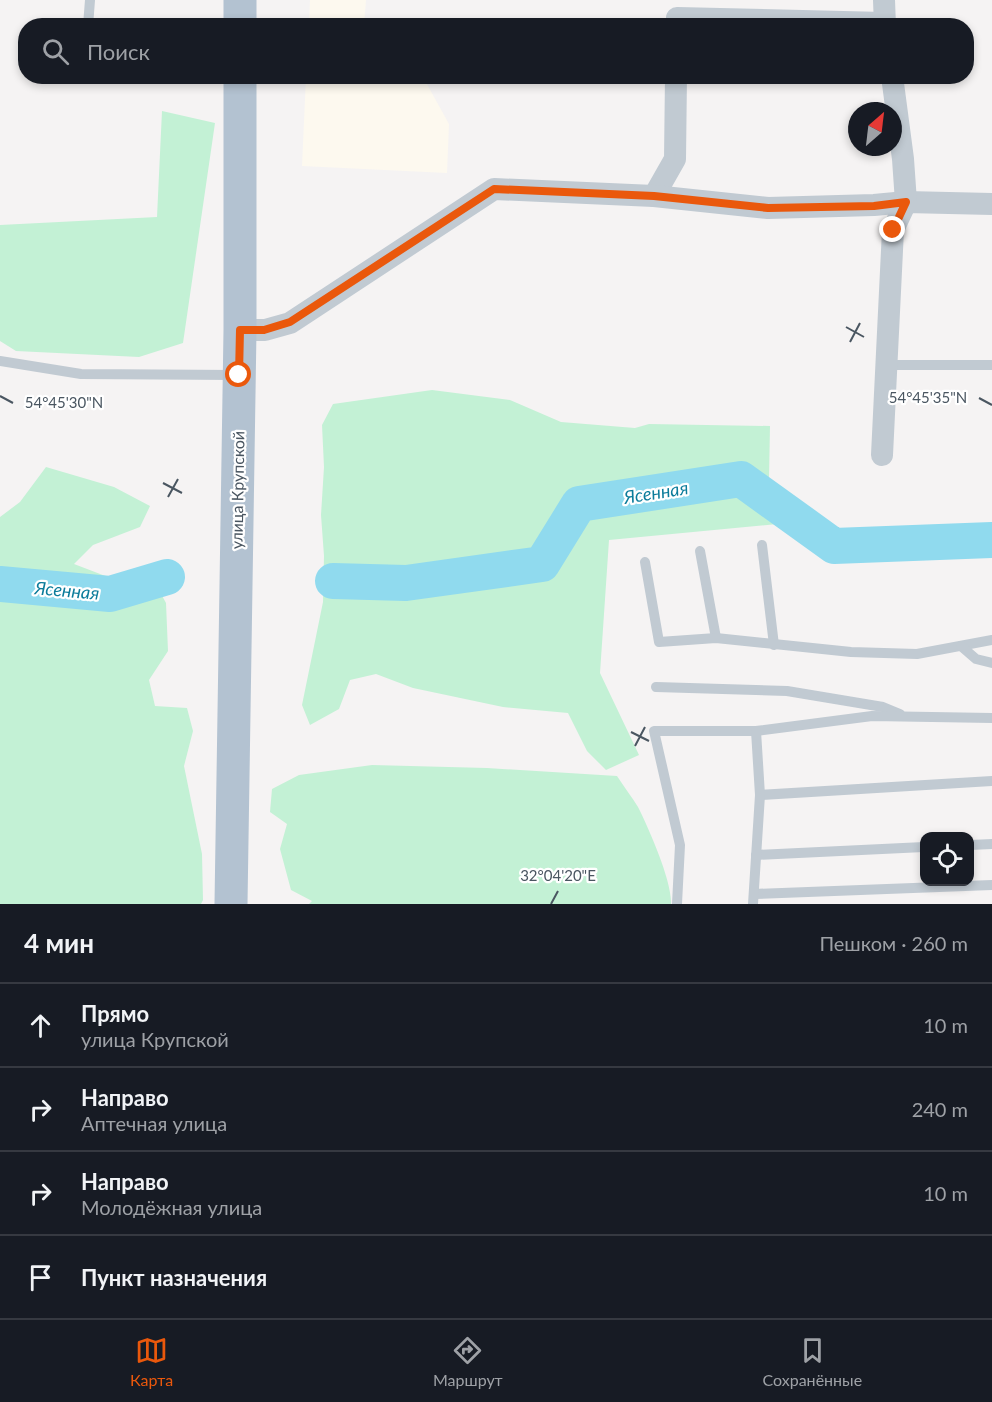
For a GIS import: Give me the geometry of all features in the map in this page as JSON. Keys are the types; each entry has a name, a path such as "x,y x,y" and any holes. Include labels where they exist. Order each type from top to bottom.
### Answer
{"main road":[{"path":"240,0 240,18"},
{"name":"улица Крупской","path":"231,904 240,330 240,84"}],"street":[{"path":"884,0 884,18"},
{"path":"677,14 760,18"},
{"path":"654,196 675,159 676,84"},
{"path":"882,455 893,230 906,202 893,84"},
{"path":"240,330 264,330 290,322 494,189 654,196 768,208 874,206 906,202 992,204"}],"lane":[{"path":"89,18 90,0"},
{"path":"0,361 81,375 239,375"},
{"path":"885,365 992,365"},
{"path":"762,545 774,645"},
{"path":"700,550 716,638"},
{"path":"645,562 659,642 716,638 851,652 917,654 992,640"},
{"path":"961,646 976,659 992,663"},
{"path":"656,687 787,691 883,707 906,717"},
{"path":"677,904 680,845 654,731 756,731 872,716 992,718"},
{"path":"756,731 760,795 753,899 992,885"},
{"path":"760,795 992,780"},
{"path":"974,845 992,844"},
{"path":"756,855 920,847"}],"shaded area":[{"path":"310,0 366,0 365,18 309,18"},
{"path":"306,84 427,84 449,124 447,173 302,166"}],"green space":[{"path":"162,111 215,123 183,343 139,357 16,351 0,341 0,225 157,217"},
{"path":"432,390 510,400 561,422 635,428 649,424 770,426 769,478 819,520 609,540 600,673 639,755 606,770 587,751 568,713 503,707 413,688 376,674 350,680 339,709 310,725 302,705 323,602 322,425 333,404"},
{"path":"46,467 114,487 150,506 140,527 93,545 74,564 108,577 148,570 166,603 168,651 149,680 155,706 187,708 193,731 184,766 202,854 203,900 201,904 0,904 0,517 20,502"},
{"path":"372,765 487,768 617,776 638,807 654,841 668,882 671,904 309,904 312,901 291,890 280,849 287,824 270,812 272,789 299,775"}],"waterway":[{"name":"Ясенная","path":"333,581 406,583 542,564 579,504 741,479 834,546 992,540"},
{"name":"Ясенная","path":"0,584 110,594 167,577"}],"route":[{"path":"239,375 240,330 264,330 290,322 494,189 654,196 768,208 874,206 906,202 893,230"}]}
